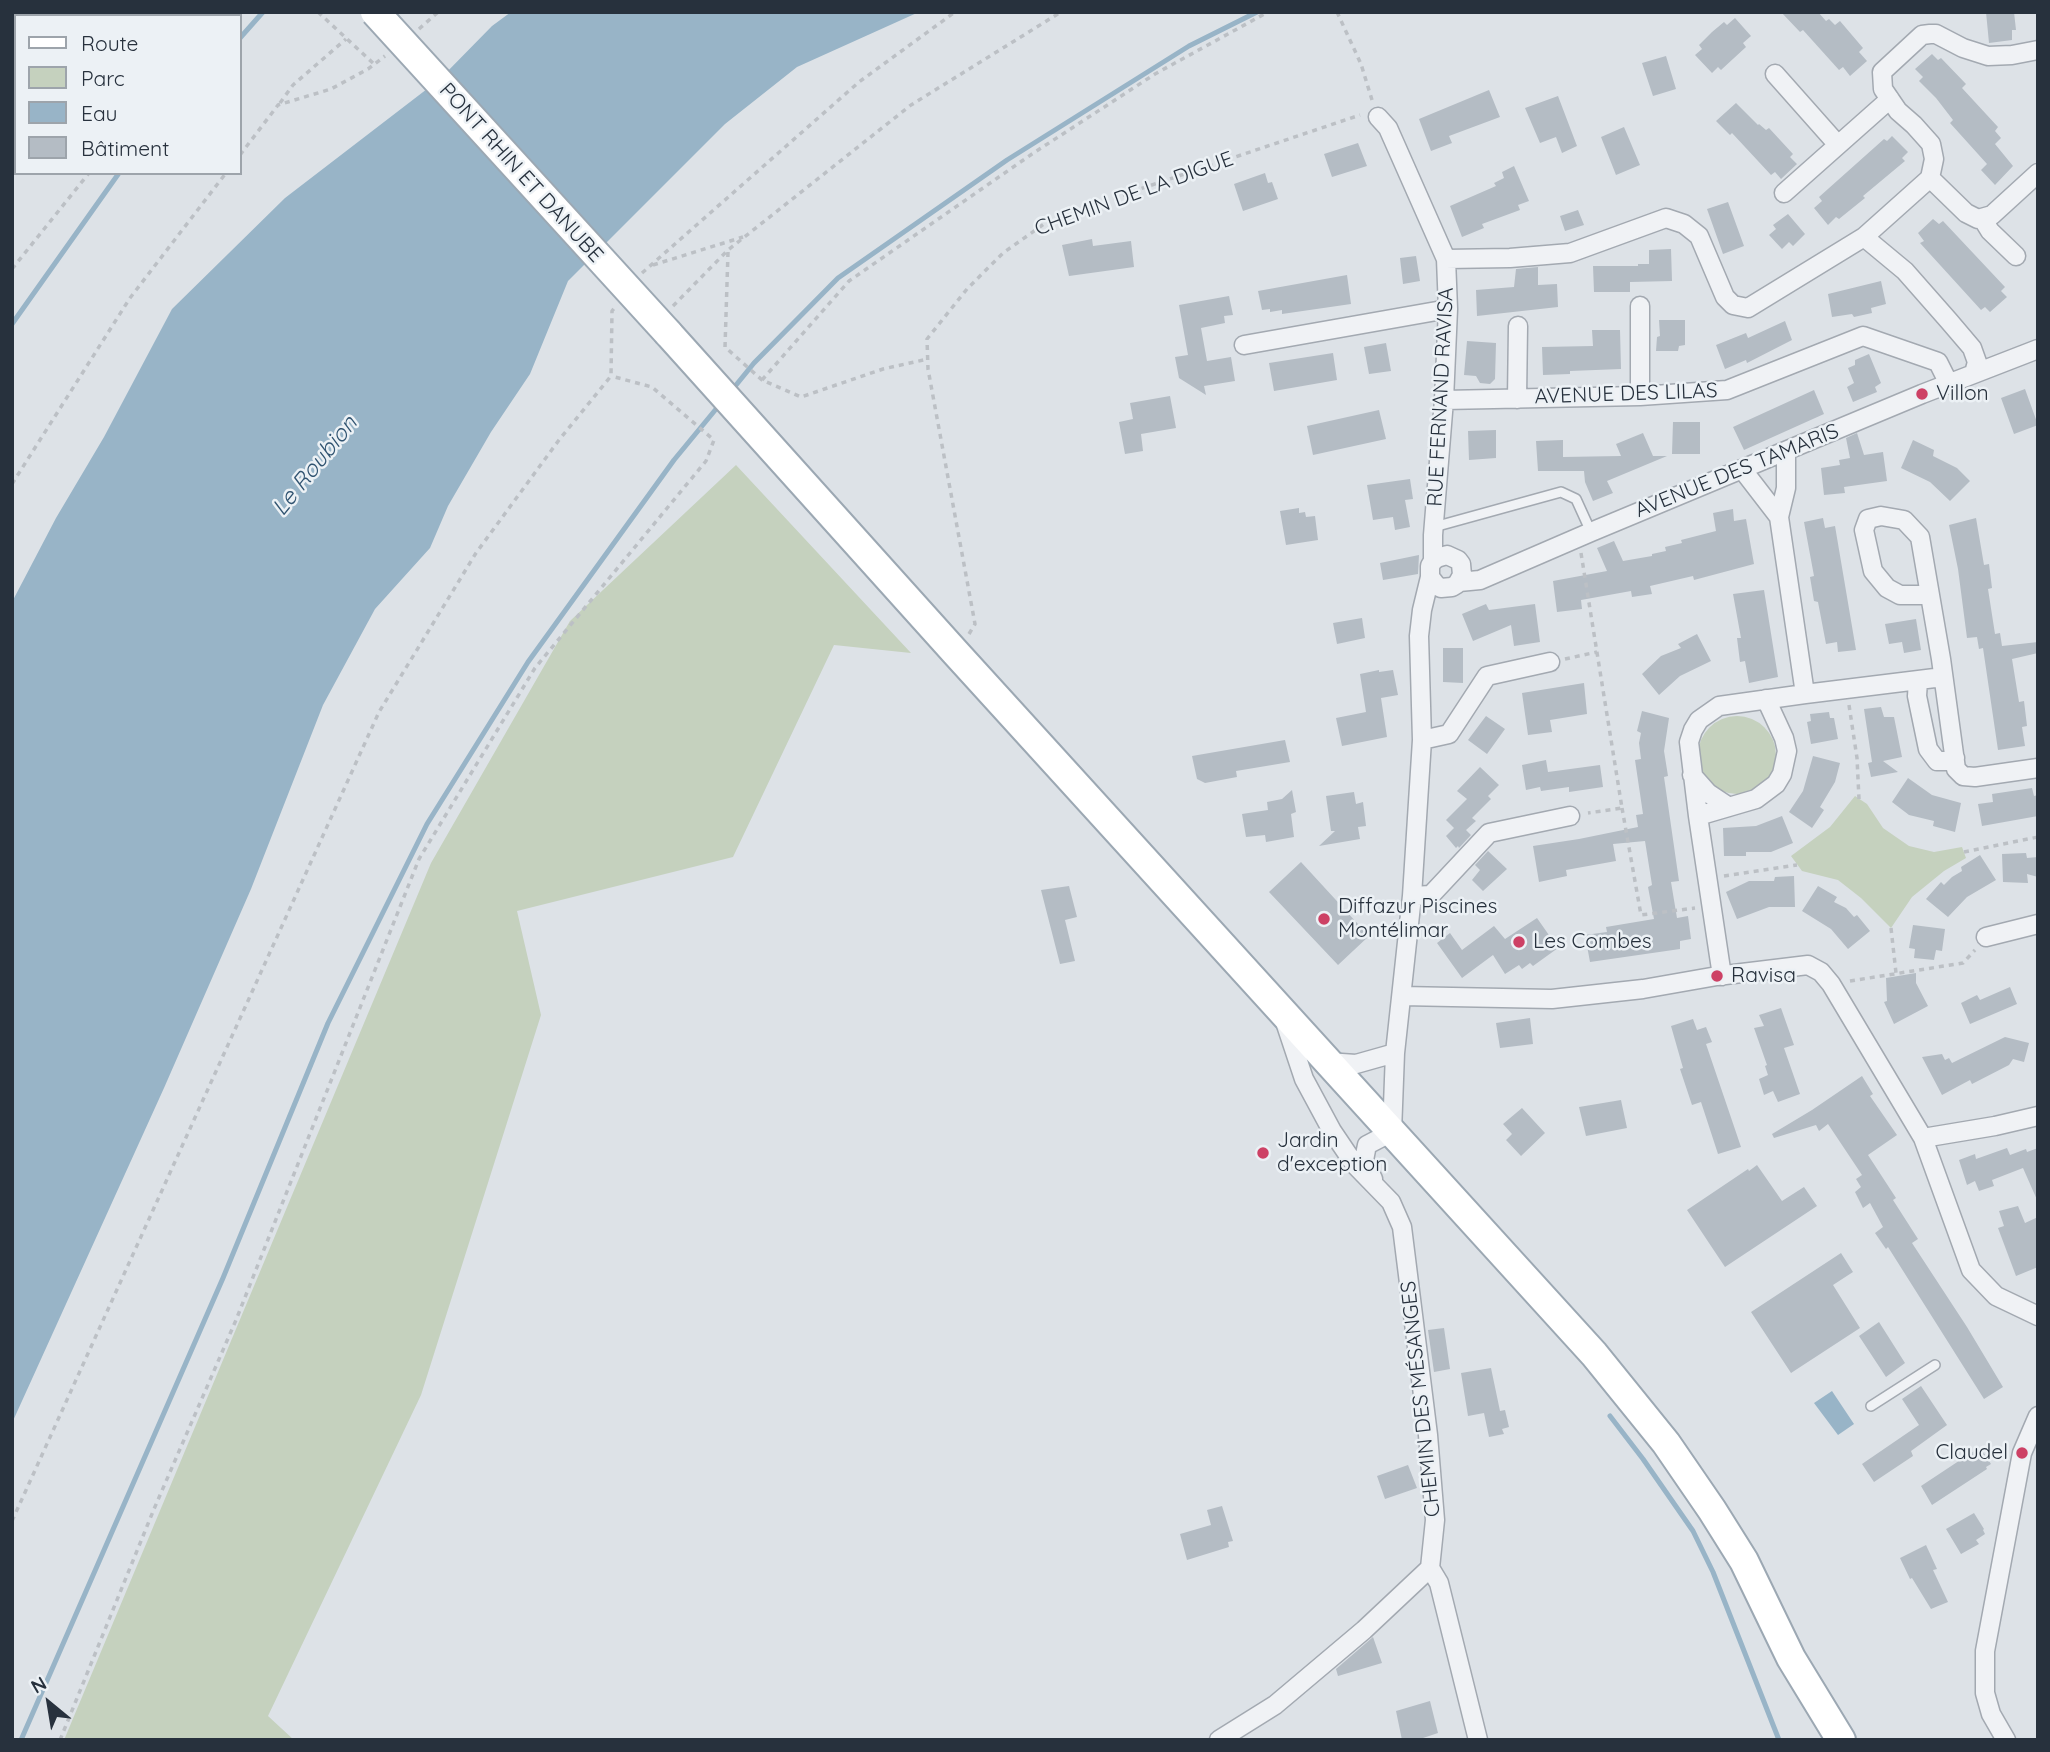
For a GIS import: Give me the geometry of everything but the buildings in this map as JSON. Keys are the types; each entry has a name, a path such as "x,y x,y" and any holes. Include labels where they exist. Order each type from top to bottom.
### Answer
{"main road":[{"name":"PONT RHIN ET DANUBE","path":"375,12 1594,1354 1667,1443 1713,1510 1744,1561 1791,1658"},
{"path":"1791,1658 1820,1740"},
{"path":"1791,1658 1841,1740"}],"street":[{"path":"1378,117 1388,128 1446,260 1570,253 1666,218 1684,224 1699,236 1725,297 1733,305 1748,308 1864,237 1930,178 1934,159 1931,144 1889,99 1883,89 1882,72 1922,35 1936,34 1963,48 1989,56 2038,50"},
{"path":"1775,74 1838,145"},
{"path":"1784,193 1889,99"},
{"path":"1930,178 1966,213 1978,219 1992,215 2038,173"},
{"path":"1982,218 1990,231 2016,256"},
{"path":"1864,237 1905,271 1972,348 1977,362 1974,373"},
{"name":"RUE FERNAND RAVISA","path":"1446,260 1448,309 1444,400 1433,531 1446,571"},
{"path":"1640,306 1640,396"},
{"path":"1244,345 1448,309"},
{"path":"1517,398 1518,326"},
{"name":"AVENUE DES LILAS","path":"1444,400 1640,396 1727,390 1863,336 1938,362 1950,384"},
{"name":"AVENUE DES TAMARIS","path":"1446,571 1479,580 1974,373 2038,349"},
{"path":"1786,451 1786,488 1779,517 1805,694"},
{"path":"1742,470 1779,517"},
{"path":"1929,595 1900,595 1887,588 1873,571 1864,530 1868,519 1881,516 1904,520 1920,537 1955,758 1956,769 1963,776 1975,777 2038,768"},
{"path":"1392,1132 1395,1053 1412,896 1422,740 1419,636 1422,610 1446,571"},
{"path":"1422,740 1449,734 1488,676 1550,662"},
{"path":"1722,975 1689,742 1699,720 1719,706 1942,677"},
{"path":"1918,681 1917,696 1928,748 1937,761 1955,758"},
{"path":"1698,816 1756,799 1776,785 1782,774 1787,751 1784,737 1766,699"},
{"path":"1692,775 1708,793 1729,807"},
{"path":"1412,896 1432,895 1489,833 1570,816"},
{"path":"1986,937 2038,924"},
{"path":"1402,996 1552,999 1808,965 1821,972 1830,984 1923,1138 1971,1270 1996,1296 2038,1316"},
{"name":"CHEMIN DES MÉSANGES","path":"1282,1012 1304,1079 1332,1131 1355,1165 1391,1202 1402,1227 1428,1435 1435,1520 1430,1568 1439,1583 1478,1740"},
{"path":"1327,1062 1356,1064 1395,1053"},
{"path":"1923,1138 2038,1116"},
{"name":"CHEMIN DES MÉSANGES","path":"1376,1185 1364,1160 1367,1145 1392,1132"},
{"path":"2006,1740 1991,1714 1985,1693 1985,1651 2022,1453 2038,1416"},
{"path":"1219,1740 1275,1705 1364,1630 1430,1568"}],"lane":[{"path":"1433,531 1561,492 1576,499 1585,534"},
{"path":"1871,1406 1935,1366"}],"path":[{"path":"318,12 374,64"},
{"path":"639,276 859,82 955,12"},
{"path":"663,327 728,250 911,105 1060,12"},
{"path":"762,380 849,281 1032,154 1155,74 1268,12"},
{"path":"1337,12 1361,64 1378,117"},
{"path":"411,36 435,14"},
{"path":"242,152 293,85 346,39"},
{"path":"278,105 331,89 393,50"},
{"name":"CHEMIN DE LA DIGUE","path":"955,652 975,624 928,359 927,339 968,289 1003,253 1044,224 1358,115 1378,117"},
{"path":"12,269 87,175"},
{"path":"12,484 130,298 224,175"},
{"path":"651,265 745,237"},
{"path":"728,250 725,347 762,380 802,397 883,369 928,359"},
{"path":"12,1521 379,712 476,553 559,440 611,376 612,311"},
{"path":"60,1740 149,1522 236,1320 419,859 535,668 706,461 714,440 652,387 611,376"},
{"path":"1585,534 1597,652 1641,915 1712,905"},
{"path":"1550,662 1597,652"},
{"path":"1846,689 1857,758 1859,799"},
{"path":"1570,816 1622,808"},
{"path":"1964,852 2038,837"},
{"path":"1709,878 1797,865"},
{"path":"1891,928 1896,973"},
{"path":"1830,984 1963,963 1986,937"}],"green space":[{"path":"736,465 911,653 834,645 733,857 517,911 541,1015 421,1395 268,1716 294,1740 64,1740 431,863 570,621"},
{"path":"1729,716 1745,716 1759,722 1770,733 1776,747 1776,763 1770,777 1759,788 1745,794 1729,794 1715,788 1704,777 1698,763 1698,747 1704,733 1715,722"},
{"path":"1855,796 1867,804 1883,828 1909,846 1934,852 1962,847 1966,858 1944,871 1912,897 1891,928 1838,880 1802,871 1791,856 1830,827"}],"water":[{"name":"Le Roubion","path":"511,12 919,12 797,67 725,124 568,281 530,374 491,432 448,506 430,548 375,609 323,705 251,889 12,1423 12,602 172,309 285,198 440,79 492,26"},
{"path":"1832,1391 1854,1424 1838,1435 1814,1403"}],"waterway":[{"path":"242,36 263,12"},
{"path":"732,390 754,363 838,278 1007,160 1189,46 1257,12"},
{"path":"12,324 118,175"},
{"path":"21,1740 223,1278 328,1023 427,824 528,662 674,460 721,403"},
{"path":"1610,1416 1693,1531 1713,1572 1779,1740"}],"place":[{"name":"Villon","path":"1922,394"},
{"name":"Diffazur Piscines Montélimar","path":"1324,919"},
{"name":"Les Combes","path":"1519,942"},
{"name":"Ravisa","path":"1717,976"},
{"name":"Jardin d'exception","path":"1263,1153"},
{"name":"Claudel","path":"2022,1453"}]}
